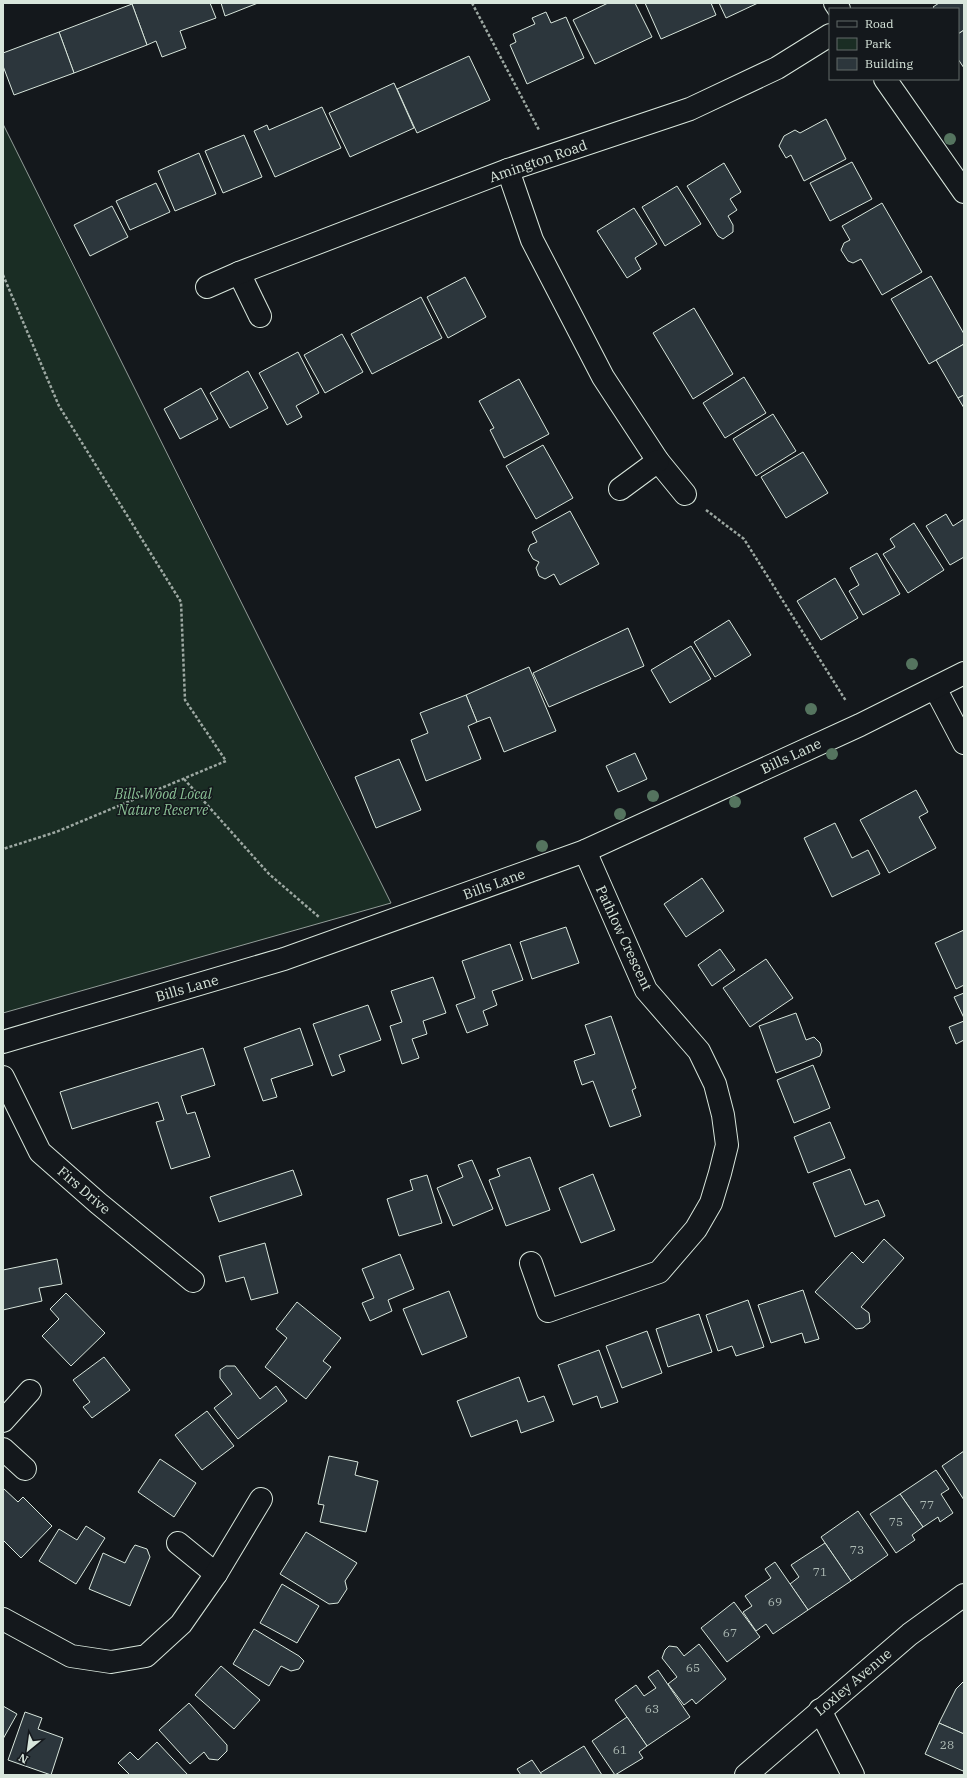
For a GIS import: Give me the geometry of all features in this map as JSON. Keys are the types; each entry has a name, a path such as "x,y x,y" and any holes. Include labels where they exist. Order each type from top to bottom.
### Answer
{"street":[{"name":"Amington Road","path":"207,287 239,273 508,170 690,109 777,68 829,36"},
{"path":"886,80 964,192"},
{"path":"508,170 535,247 603,377 658,461 686,494"},
{"path":"239,273 260,316"},
{"path":"620,489 658,461"},
{"name":"Bills Lane","path":"3,1042 284,959 585,851 860,725 964,673"},
{"path":"935,688 964,743"},
{"name":"Pathlow Crescent","path":"531,1263 548,1311 659,1272 696,1229 711,1203 727,1145 715,1084 699,1051 646,990 585,851"},
{"name":"Firs Drive","path":"3,1077 40,1152 98,1203 193,1281"},
{"path":"3,1421 30,1391"},
{"path":"3,1449 24,1469"},
{"path":"3,1619 71,1656 111,1662 146,1656 181,1624 216,1574 261,1499"},
{"path":"178,1543 216,1574"},
{"name":"Loxley Avenue","path":"746,1775 910,1634 964,1594"},
{"path":"820,1710 853,1775"}],"path":[{"path":"472,3 553,155"},
{"path":"3,275 59,406 181,602 185,700 226,761 56,832 3,848"},
{"path":"686,494 744,539 860,725"},
{"path":"184,779 269,874 344,938"}],"green space":[{"name":"Bills Wood Local Nature Reserve","path":"3,124 391,903 3,1013"}],"building":[{"path":"210,3 216,18 180,31 186,48 162,57 156,41 147,45 132,4"},
{"path":"221,3 258,3 225,16"},
{"path":"608,3 635,3 652,37 595,64 573,20"},
{"path":"645,3 711,3 716,15 661,39"},
{"path":"719,3 758,3 726,18"},
{"path":"939,3 964,3 964,30 959,33 959,8 933,7"},
{"path":"132,4 147,45 74,73 59,32"},
{"path":"546,12 551,23 566,17 584,58 527,84 510,45 516,42 513,34 535,24 532,18"},
{"path":"964,30 964,68 959,60 959,33"},
{"path":"59,32 74,73 14,95 3,66 3,53"},
{"path":"469,56 490,100 417,133 397,89"},
{"path":"394,83 414,128 350,157 329,113"},
{"path":"322,107 341,148 275,177 254,131 267,125 269,130"},
{"path":"826,119 846,159 804,181 791,155 786,158 779,146 784,136 795,130 800,133"},
{"path":"244,135 262,177 223,193 205,151"},
{"path":"199,153 216,194 175,211 158,171"},
{"path":"852,162 872,199 830,221 810,183"},
{"path":"724,163 741,192 730,199 737,210 728,216 733,225 733,232 723,239 718,236 687,186"},
{"path":"156,183 170,212 130,230 116,201"},
{"path":"677,186 701,224 665,246 642,207"},
{"path":"882,203 922,272 882,295 861,259 853,263 848,261 841,250 844,243 850,240 842,226"},
{"path":"112,206 128,237 90,256 74,225"},
{"path":"634,208 657,244 635,258 641,269 627,278 597,231"},
{"path":"931,276 964,334 964,344 929,364 891,299"},
{"path":"465,277 486,317 448,338 427,297"},
{"path":"421,297 442,338 372,374 351,334"},
{"path":"694,308 733,374 693,399 653,333"},
{"path":"342,334 363,372 325,393 304,355"},
{"path":"964,344 964,395 958,398 936,360"},
{"path":"298,352 319,393 296,406 302,417 287,425 259,373"},
{"path":"248,371 268,408 230,428 210,393"},
{"path":"744,377 766,413 725,438 703,403"},
{"path":"519,379 549,434 504,458 490,430 494,428 479,401"},
{"path":"201,388 218,419 180,439 164,409"},
{"path":"964,395 964,408 958,398"},
{"path":"773,414 796,451 756,476 733,439"},
{"path":"543,445 573,498 536,519 506,466"},
{"path":"803,452 828,493 786,518 761,477"},
{"path":"570,511 599,564 560,585 554,574 545,579 539,576 536,568 539,562 533,559 528,550 530,545 537,542 532,532"},
{"path":"946,514 953,526 964,519 964,557 950,565 926,526"},
{"path":"914,523 944,570 908,593 883,554 895,547 890,539"},
{"path":"877,553 900,594 863,615 849,591 859,585 850,568"},
{"path":"835,578 858,618 821,640 797,601"},
{"path":"729,620 751,655 715,677 694,642"},
{"path":"628,628 644,666 549,707 533,673"},
{"path":"691,646 711,679 670,703 651,670"},
{"path":"529,667 556,731 504,752 490,717 477,722 466,695"},
{"path":"466,695 477,722 468,726 481,759 426,781 411,740 428,733 420,713"},
{"path":"635,753 647,779 618,792 606,766"},
{"path":"399,759 421,810 376,828 355,777"},
{"path":"916,790 928,812 919,817 936,848 889,873 860,820"},
{"path":"835,823 852,858 868,850 880,874 832,897 804,838"},
{"path":"702,878 724,911 686,937 664,904"},
{"path":"566,927 579,963 532,979 520,942"},
{"path":"964,930 964,985 956,989 935,943"},
{"path":"510,944 523,980 492,991 497,1005 483,1011 488,1025 467,1033 456,1005 475,998 462,961"},
{"path":"720,949 735,970 712,986 698,965"},
{"path":"766,959 793,998 750,1027 723,988"},
{"path":"433,977 446,1013 423,1021 427,1034 412,1039 419,1058 402,1064 390,1026 402,1022 391,991"},
{"path":"964,993 964,1018 954,997"},
{"path":"368,1005 381,1040 339,1055 345,1071 332,1076 313,1024"},
{"path":"796,1013 806,1040 814,1037 820,1043 822,1051 820,1056 776,1073 759,1026"},
{"path":"611,1016 636,1088 632,1090 641,1116 610,1127 593,1081 582,1085 574,1061 595,1054 585,1025"},
{"path":"964,1021 964,1040 956,1044 949,1027"},
{"path":"300,1028 313,1065 271,1079 277,1097 263,1101 244,1048"},
{"path":"203,1048 215,1085 181,1096 187,1114 195,1112 210,1157 171,1169 156,1122 164,1120 158,1102 72,1129 60,1092"},
{"path":"813,1065 830,1108 794,1123 777,1080"},
{"path":"830,1122 845,1158 808,1173 794,1137"},
{"path":"530,1157 550,1210 506,1226 489,1180 500,1176 497,1169"},
{"path":"472,1160 493,1209 453,1226 437,1188 463,1177 458,1165"},
{"path":"850,1169 865,1205 878,1200 885,1216 835,1237 813,1183"},
{"path":"293,1170 302,1195 219,1222 210,1197"},
{"path":"593,1174 615,1230 581,1243 559,1188"},
{"path":"427,1175 442,1223 399,1236 387,1199 413,1190 410,1180"},
{"path":"884,1239 904,1258 861,1307 869,1313 870,1322 863,1328 856,1329 815,1292 852,1252 863,1263"},
{"path":"265,1243 278,1293 251,1300 244,1277 226,1282 219,1256"},
{"path":"400,1254 414,1289 388,1300 392,1311 370,1321 362,1303 374,1298 362,1269"},
{"path":"57,1259 62,1284 39,1288 42,1301 3,1310 3,1270"},
{"path":"803,1290 819,1339 805,1343 802,1333 771,1343 758,1305"},
{"path":"449,1291 467,1337 422,1355 403,1309"},
{"path":"66,1293 105,1333 71,1366 42,1336 59,1319 50,1309"},
{"path":"748,1300 764,1347 736,1356 732,1346 718,1351 706,1315"},
{"path":"297,1302 341,1338 323,1361 331,1367 306,1399 265,1367 287,1338 276,1329"},
{"path":"699,1314 712,1352 668,1367 656,1329"},
{"path":"647,1331 662,1373 622,1388 606,1346"},
{"path":"599,1350 618,1402 601,1408 597,1396 573,1405 558,1365"},
{"path":"104,1357 130,1390 92,1418 83,1407 90,1402 73,1380"},
{"path":"226,1366 235,1366 260,1399 276,1386 287,1401 238,1439 214,1408 232,1394 220,1378 220,1370"},
{"path":"519,1377 528,1402 544,1396 554,1421 521,1433 517,1420 471,1437 457,1401"},
{"path":"207,1411 234,1446 202,1470 175,1435"},
{"path":"964,1451 964,1500 942,1466"},
{"path":"329,1456 358,1462 355,1475 378,1481 366,1532 320,1522 324,1505 318,1504"},
{"path":"160,1459 196,1483 174,1517 138,1492"},
{"path":"936,1470 949,1489 941,1494 953,1513 940,1522 938,1517 923,1527 900,1494"},
{"path":"3,1488 18,1502 23,1497 52,1526 21,1558 3,1540"},
{"path":"900,1494 923,1527 912,1535 915,1540 896,1553 870,1514"},
{"path":"858,1511 888,1555 851,1581 821,1537"},
{"path":"86,1526 105,1538 76,1584 39,1561 59,1529 77,1540"},
{"path":"306,1532 357,1563 345,1581 347,1589 338,1603 329,1604 280,1574"},
{"path":"825,1543 851,1581 808,1610 790,1584 799,1577 791,1565"},
{"path":"135,1545 147,1549 150,1557 130,1606 89,1589 103,1553 125,1563"},
{"path":"775,1562 808,1610 773,1634 766,1624 756,1631 743,1612 752,1606 745,1596 771,1578 765,1569"},
{"path":"282,1584 319,1606 297,1643 260,1623"},
{"path":"734,1602 760,1637 727,1662 701,1628"},
{"path":"254,1629 299,1656 304,1661 299,1669 291,1671 281,1666 269,1686 233,1664"},
{"path":"699,1644 726,1679 696,1704 692,1699 684,1705 668,1684 677,1677 662,1658 665,1650 669,1646 677,1647 684,1656"},
{"path":"221,1666 260,1700 234,1729 195,1695"},
{"path":"658,1670 690,1717 647,1746 615,1700 636,1685 644,1696 656,1688 648,1677"},
{"path":"964,1681 964,1734 939,1723 956,1689"},
{"path":"189,1703 227,1745 227,1751 218,1760 209,1759 204,1752 190,1764 159,1730"},
{"path":"3,1706 17,1714 3,1739"},
{"path":"25,1712 42,1718 38,1729 63,1738 51,1775 8,1760"},
{"path":"627,1717 647,1746 639,1752 643,1758 615,1775 592,1741"},
{"path":"939,1723 964,1734 963,1771 925,1754"},
{"path":"157,1742 188,1775 130,1775 118,1763 130,1752 138,1760"},
{"path":"584,1746 602,1775 542,1775 540,1773"},
{"path":"532,1760 542,1775 521,1775 517,1769"}]}
